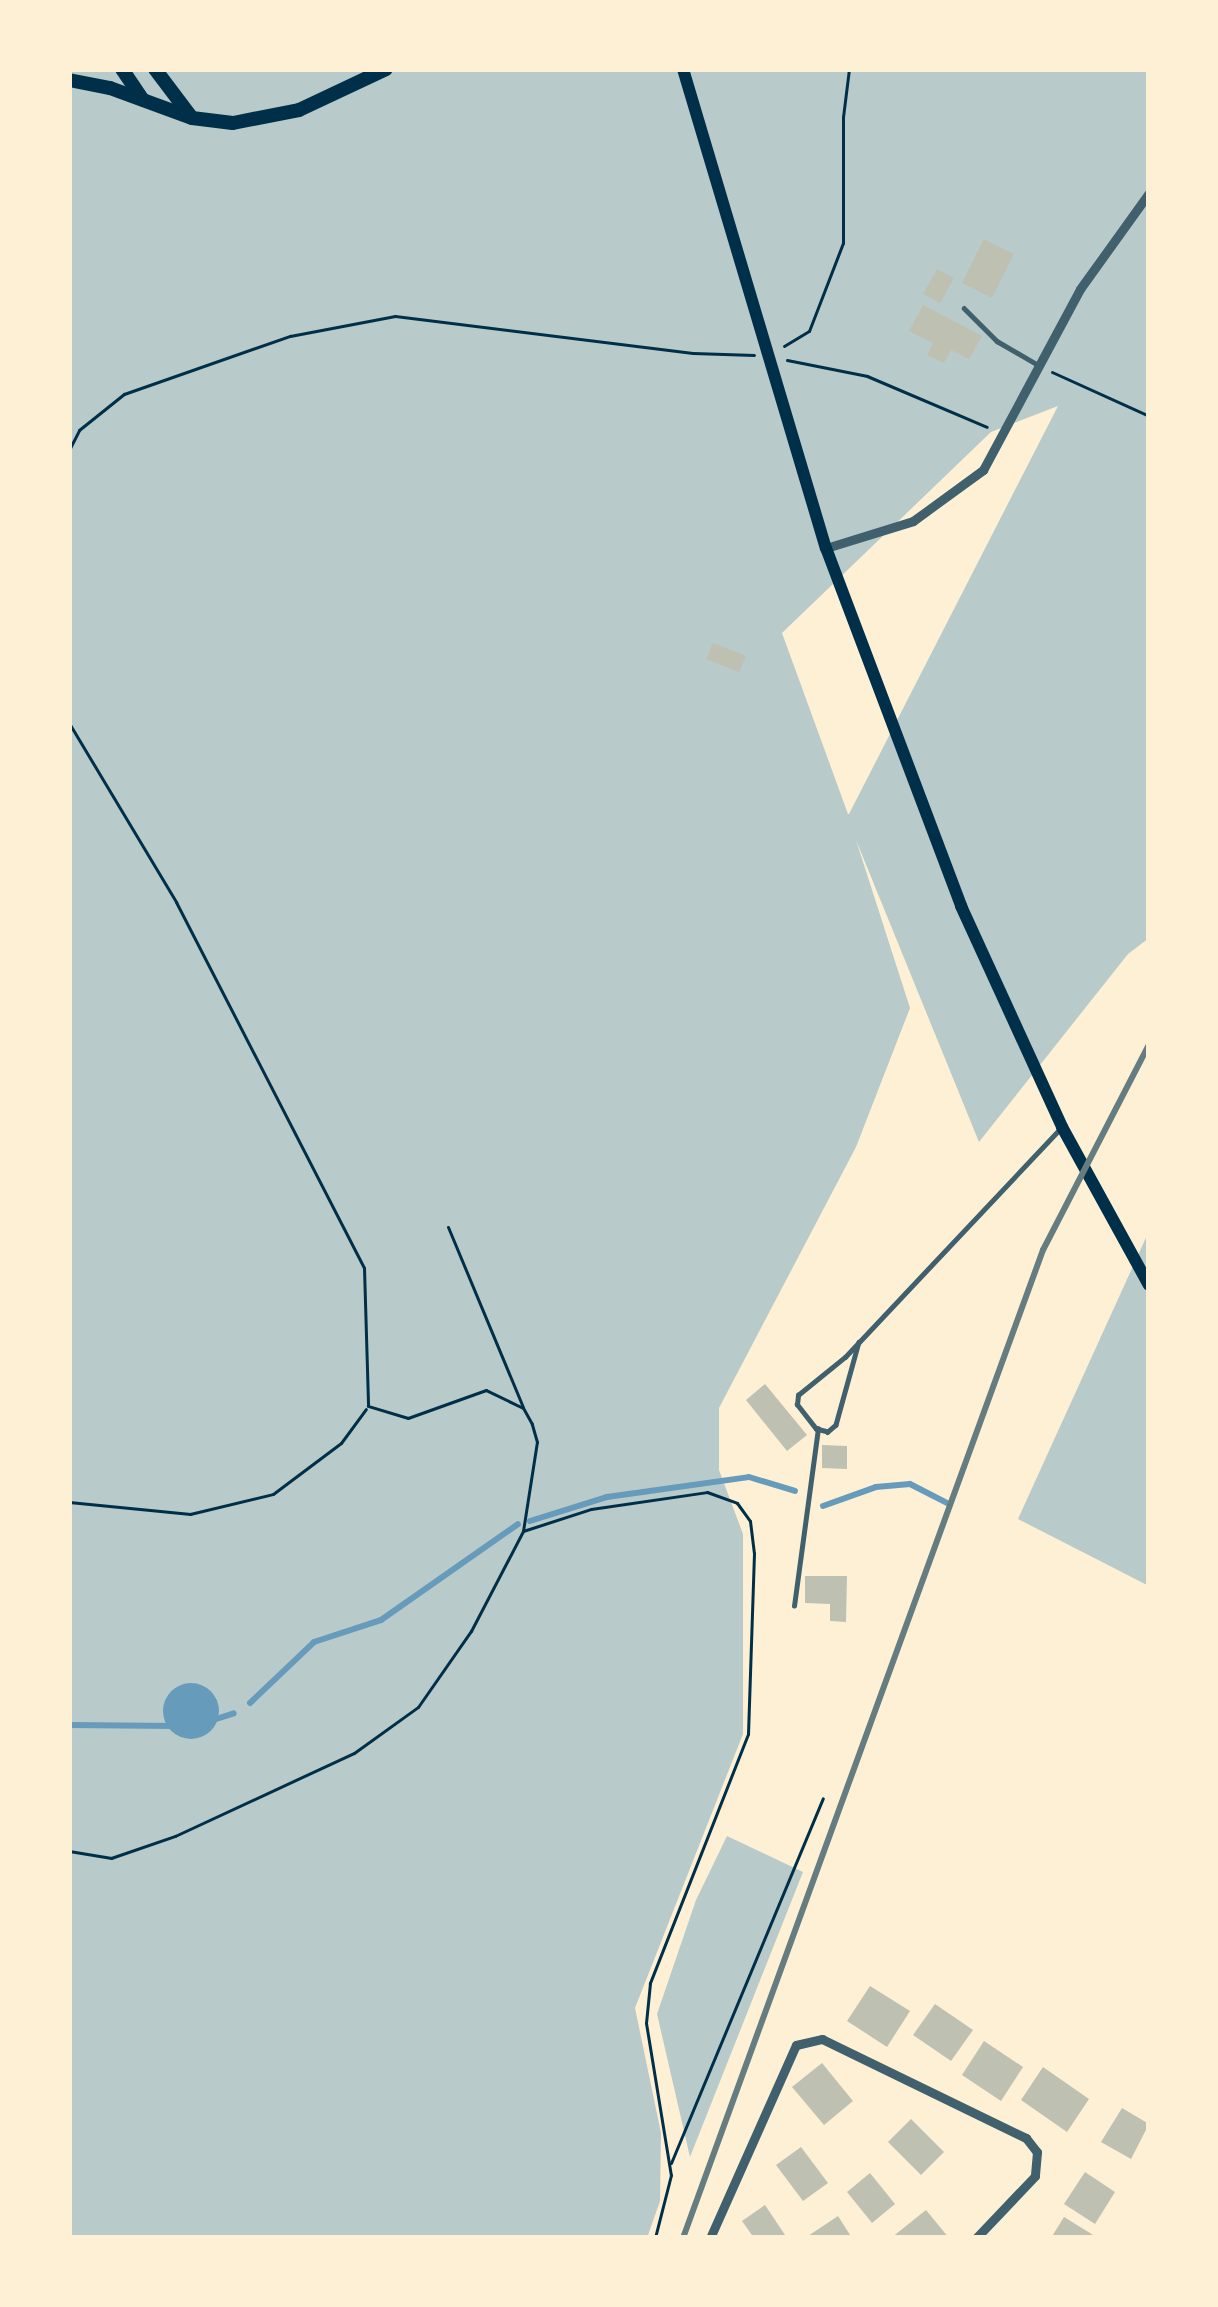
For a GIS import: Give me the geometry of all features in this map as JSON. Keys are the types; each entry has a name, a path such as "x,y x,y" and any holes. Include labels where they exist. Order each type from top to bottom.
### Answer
{"main road":[{"path":"122,69 145,103"},
{"path":"155,69 192,118"},
{"path":"69,80 110,88 192,118 233,122 299,110 386,69"},
{"path":"683,69 826,548 961,906 1062,1127 1149,1285"}],"street":[{"path":"826,548 914,521 983,470 1080,290 1149,193"},
{"path":"710,2238 796,2044 822,2039 1026,2138 1037,2152 1035,2176 976,2238"}],"lane":[{"path":"964,308 997,341 1040,366"},
{"path":"859,1342 836,1425 828,1432 818,1429 797,1405 798,1395 859,1342 1062,1127"},
{"path":"794,1606 818,1429"}],"path":[{"path":"766,356 809,331 843,243 843,117 849,69"},
{"path":"69,450 79,430 124,394 290,336 395,316 693,353 766,356 867,376 1005,435"},
{"path":"1040,366 1149,416"},
{"path":"69,723 176,902 364,1268 368,1406 341,1443 273,1494 190,1514 69,1502"},
{"path":"69,1851 111,1858 176,1836 354,1753 418,1707 470,1631 523,1532 537,1442 448,1227"},
{"path":"368,1406 408,1418 486,1390 523,1408"},
{"path":"523,1532 591,1509 707,1492 737,1503 750,1521 754,1553 748,1734 650,1983 646,2023 670,2164"},
{"path":"655,2238 670,2164 823,1798"}],"shaded area":[{"path":"69,69 1149,69 1149,938 1128,954 979,1142 856,840 910,1008 856,1147 719,1408 719,1470 743,1534 743,1734 635,2008 661,2133 660,2201 647,2238 69,2238","holes":["1058,406 848,814 782,633 991,432"]},
{"path":"1149,1231 1149,1586 1018,1519"},
{"path":"727,1836 803,1872 690,2157 657,2014 696,1900"}],"water":[{"path":"191,1683 211,1691 219,1711 211,1731 191,1739 171,1731 163,1711 171,1691"}],"building":[{"path":"984,239 1014,254 992,298 962,283"},
{"path":"937,269 954,278 940,303 923,294"},
{"path":"923,305 982,336 969,359 951,350 944,363 927,355 933,343 909,331"},
{"path":"713,643 746,656 739,672 706,659"},
{"path":"765,1384 807,1435 787,1451 746,1400"},
{"path":"822,1445 847,1446 847,1469 822,1468"},
{"path":"805,1576 847,1576 846,1622 830,1621 830,1604 805,1603"},
{"path":"870,1986 910,2011 887,2047 847,2021"},
{"path":"935,2004 973,2030 951,2061 913,2035"},
{"path":"984,2041 1023,2067 1001,2101 962,2075"},
{"path":"822,2063 853,2101 824,2125 792,2087"},
{"path":"1043,2067 1089,2099 1067,2132 1021,2100"},
{"path":"1122,2108 1149,2124 1131,2159 1101,2142"},
{"path":"911,2119 944,2152 921,2175 888,2142"},
{"path":"801,2147 828,2183 803,2201 776,2165"},
{"path":"1085,2172 1115,2192 1095,2224 1064,2204"},
{"path":"870,2173 895,2204 872,2223 847,2192"},
{"path":"765,2205 787,2238 754,2238 742,2221"},
{"path":"926,2210 949,2238 891,2238"},
{"path":"838,2216 852,2238 805,2238"},
{"path":"1064,2217 1098,2238 1051,2238"}],"waterway":[{"path":"530,1521 607,1497 749,1477 795,1491"},
{"path":"823,1506 876,1487 910,1484 947,1503"},
{"path":"250,1703 314,1642 381,1620 518,1524"},
{"path":"207,1722 234,1713"},
{"path":"69,1725 176,1726"}],"railway":[{"path":"683,2238 1043,1250 1149,1045"}]}
